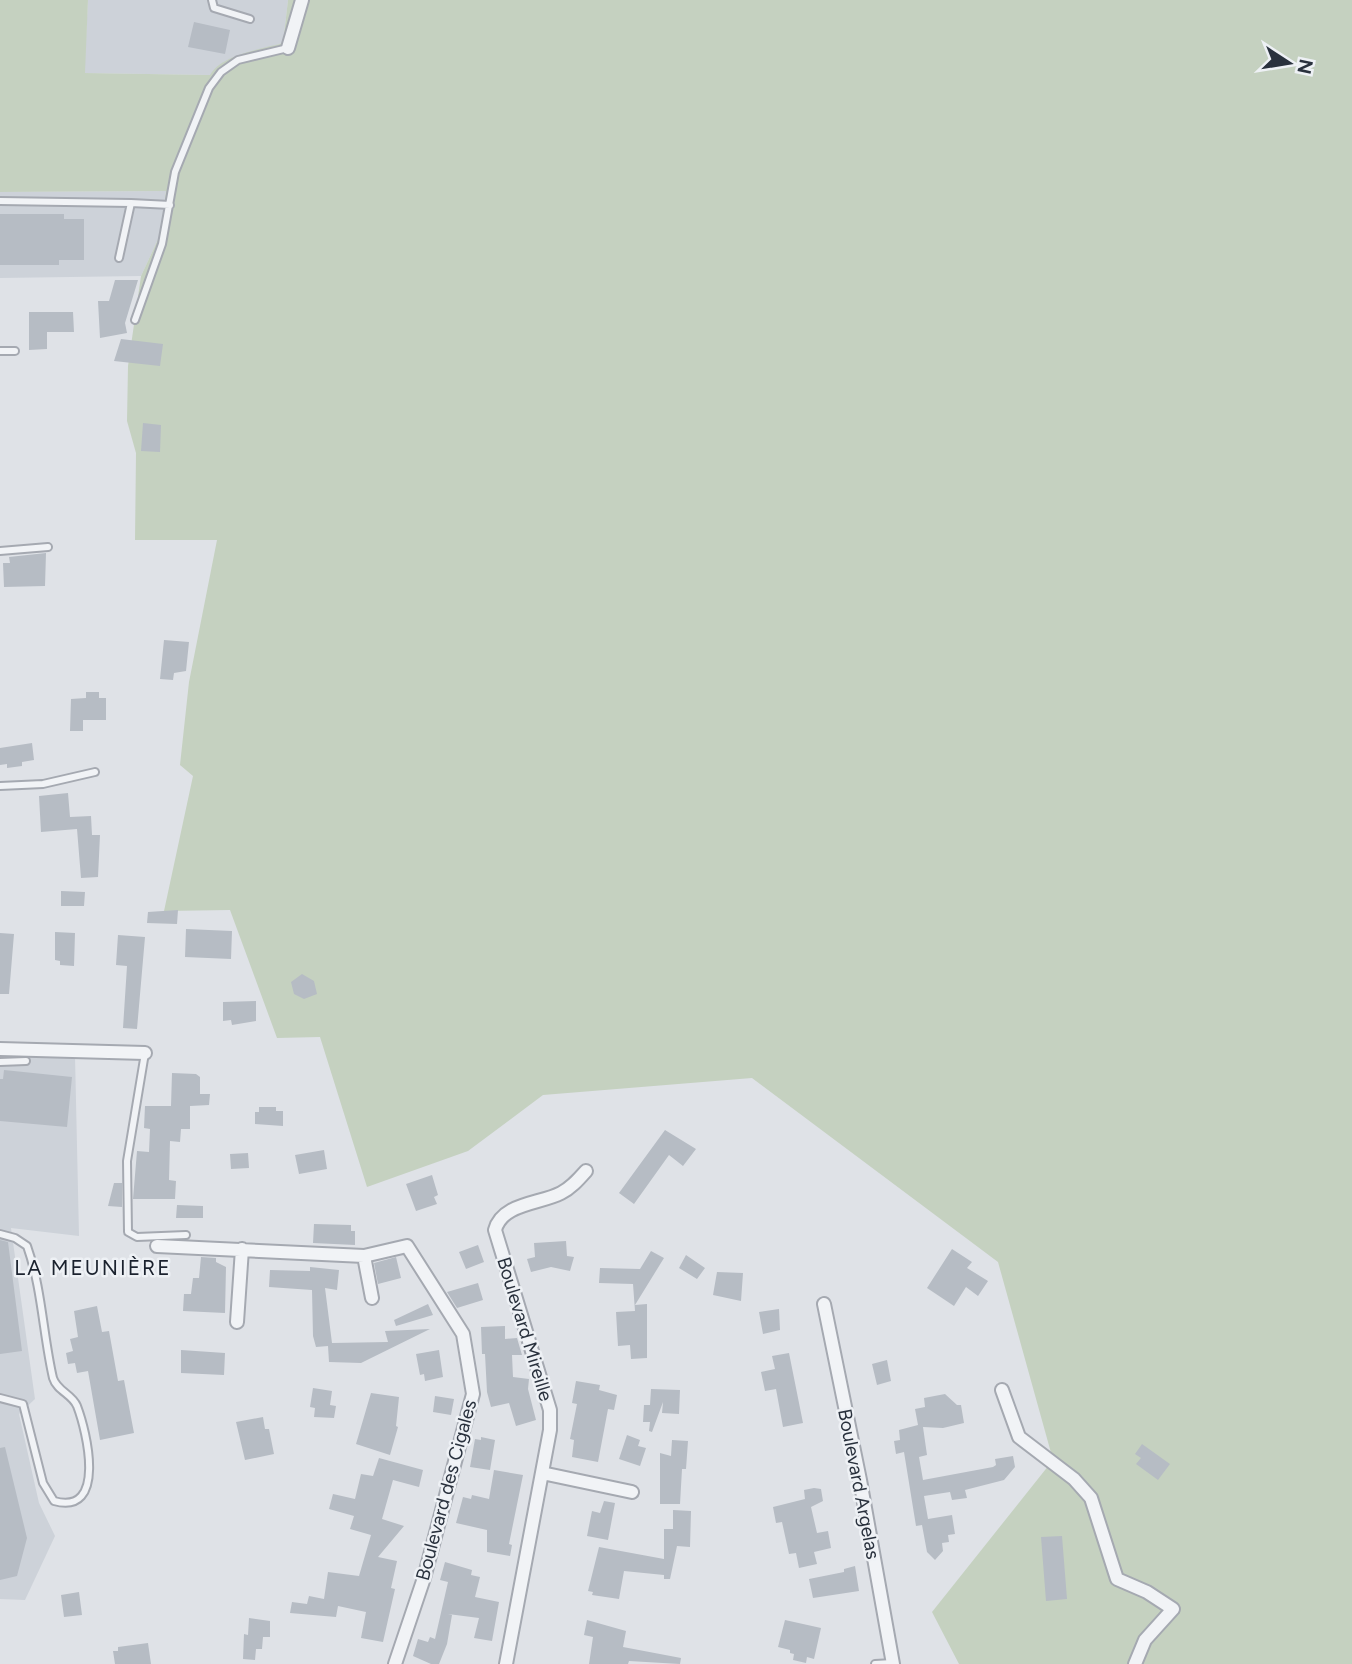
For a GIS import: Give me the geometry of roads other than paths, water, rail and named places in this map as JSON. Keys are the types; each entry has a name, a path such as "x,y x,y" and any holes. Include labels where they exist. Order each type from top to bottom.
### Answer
{"street":[{"path":"288,48 302,0"},
{"path":"0,1049 145,1053"},
{"name":"Boulevard Mireille","path":"506,1664 550,1430 550,1410 495,1230 499,1219 509,1212 561,1193 586,1171"},
{"name":"Boulevard des Cigales","path":"364,1256 407,1245 463,1334 473,1394 424,1577 395,1664"},
{"path":"157,1247 364,1256 372,1298"},
{"path":"237,1322 242,1249"},
{"name":"Boulevard Argelas","path":"824,1304 860,1480 893,1664"},
{"path":"1002,1390 1019,1437 1074,1479 1091,1498 1116,1578 1173,1609 1145,1640 1135,1664"},
{"path":"542,1474 632,1492"}],"lane":[{"path":"212,0 214,8 221,13 250,19"},
{"path":"135,320 162,244 175,172 209,88 221,72 238,60 288,48"},
{"path":"0,201 170,205"},
{"path":"118,258 131,202"},
{"path":"0,351 15,351"},
{"path":"0,551 48,547"},
{"path":"0,786 43,784 95,772"},
{"path":"145,1053 127,1161 128,1231 137,1237 186,1235"},
{"path":"0,1062 26,1061"},
{"path":"0,1234 15,1238 27,1246 55,1386 76,1404 90,1466 89,1485 77,1501 67,1505 54,1501 43,1483 23,1404 0,1398"},
{"path":"875,1664 893,1664"}],"district":[{"name":"LA MEUNIÈRE","path":"93,1267"}]}
